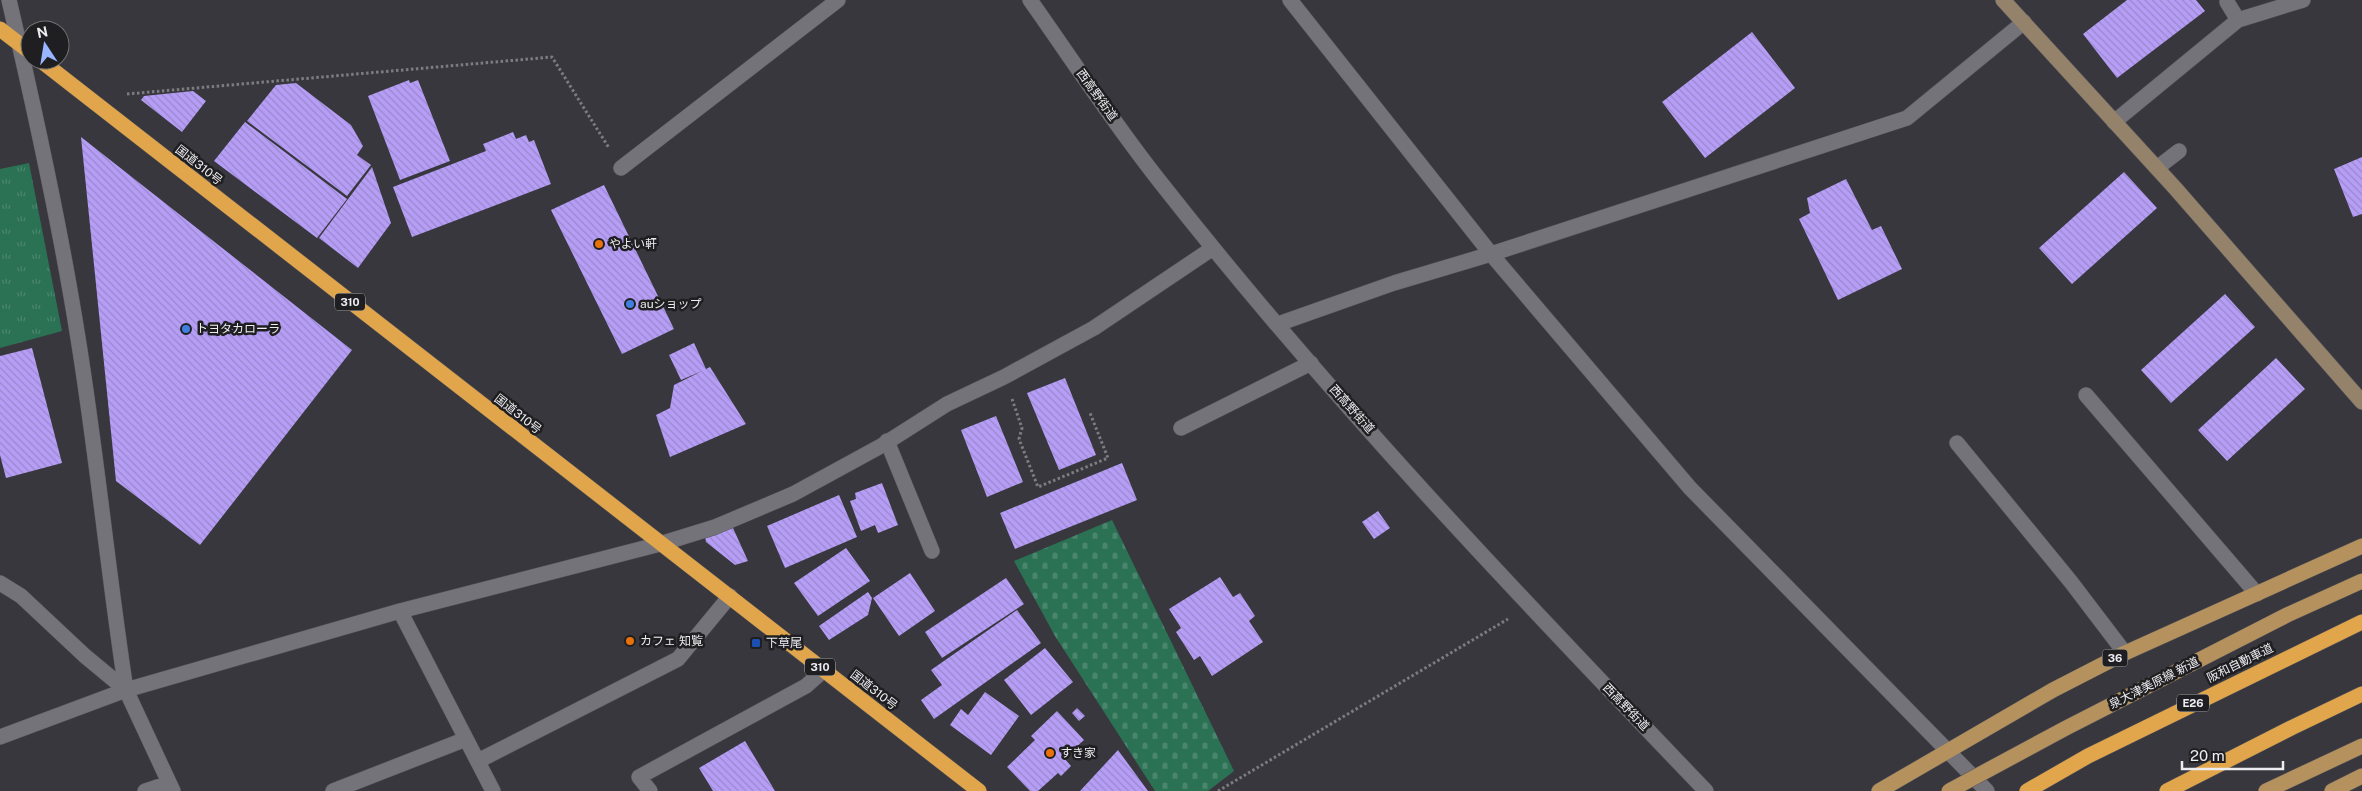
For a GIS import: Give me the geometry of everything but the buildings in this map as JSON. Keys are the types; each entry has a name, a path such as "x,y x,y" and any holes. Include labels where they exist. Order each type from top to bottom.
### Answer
{"highway":[{"path":"0,29 20,45"},
{"name":"国道310号","path":"53,70 979,791"},
{"name":"阪和自動車道","path":"2027,791 2088,756 2362,622"},
{"path":"2167,791 2362,694"}],"main road":[{"name":"36","path":"1879,791 2053,690 2125,653 2362,546"},
{"name":"泉大津美原線 新道","path":"1949,791 2066,728 2287,615 2362,581"},
{"path":"2266,791 2362,746"},
{"path":"2332,791 2362,776"}],"street":[{"path":"9,0 20,35"},
{"path":"621,168 838,0"},
{"name":"西高野街道","path":"1030,0 1158,180 1311,363 1529,606 1706,791"},
{"path":"1290,0 1491,254 1690,488 1987,791"},
{"path":"2003,0 2157,168 2362,402"},
{"path":"2114,122 2238,20 2303,0"},
{"path":"2227,2 2238,20"},
{"path":"1278,324 1394,283 1491,254 1907,118 2024,22"},
{"path":"28,70 78,337 112,602 126,690 171,787 145,791"},
{"path":"2157,168 2179,151"},
{"path":"0,737 126,690 400,611 660,544 715,526 793,494 884,444 947,404 1004,377 1094,328 1213,248"},
{"path":"1181,428 1311,363"},
{"path":"2086,395 2257,594"},
{"path":"884,444 932,551"},
{"path":"1957,444 2071,582 2125,653"},
{"path":"0,583 21,596 85,656 126,690"},
{"path":"478,761 678,659 730,596"},
{"path":"400,611 493,791"},
{"path":"650,791 639,777 806,686 824,670"},
{"path":"333,791 466,739"}],"path":[{"path":"89,98 552,57 621,168"},
{"path":"1004,377 1022,428 1019,439 1038,487 1108,458 1090,413"},
{"path":"1218,791 1529,606"}],"green space":[{"path":"29,163 62,331 0,348 0,169"},
{"path":"1112,520 1234,771 1208,791 1155,791 1055,636 1014,561"}],"place":[{"name":"やよい軒","path":"599,244"},
{"name":"auショップ","path":"630,304"},
{"name":"トヨタカローラ","path":"186,329"},
{"name":"カフェ 知覧","path":"630,641"},
{"name":"下草尾","path":"756,643"},
{"name":"すき家","path":"1050,753"}]}
